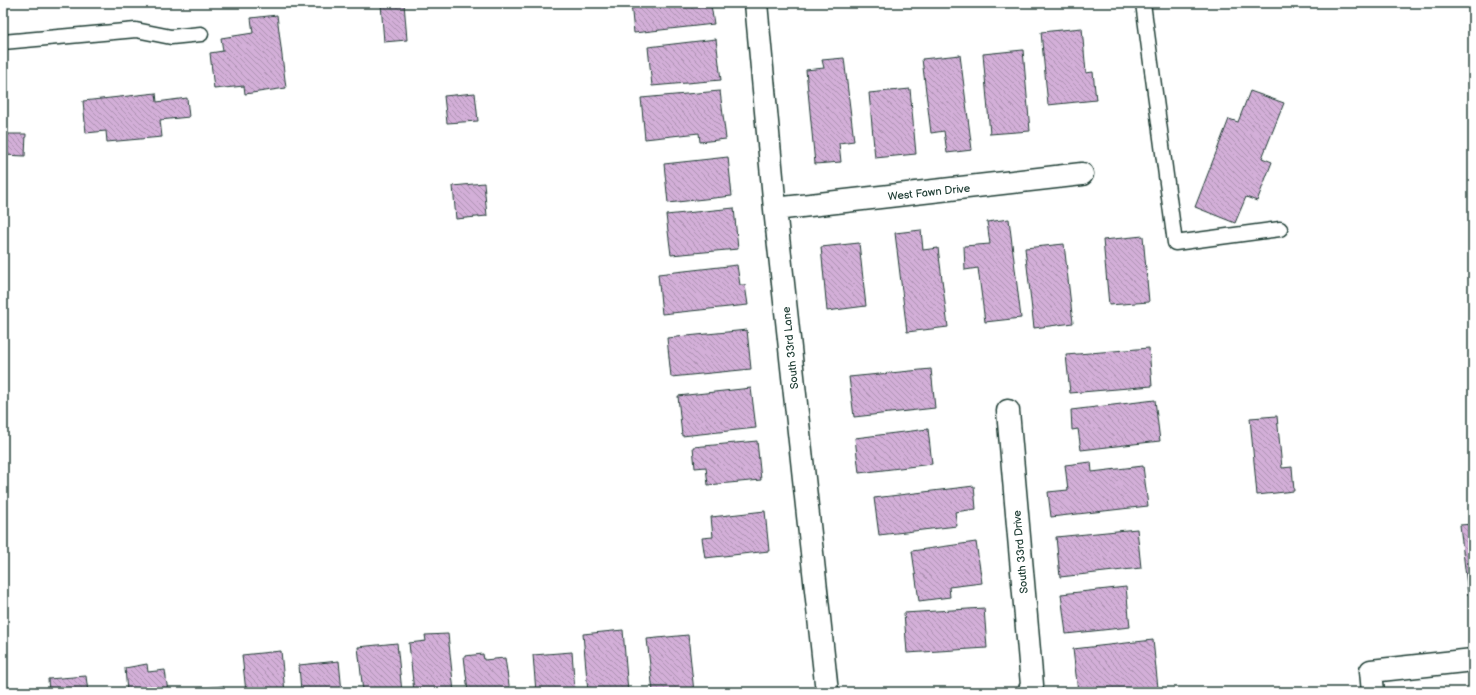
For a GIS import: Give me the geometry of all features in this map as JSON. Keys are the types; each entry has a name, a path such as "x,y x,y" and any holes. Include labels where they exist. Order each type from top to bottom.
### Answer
{"street":[{"name":"South 33rd Lane","path":"756,3 775,209 827,692"},
{"name":"West Fawn Drive","path":"775,209 1082,174"},
{"name":"South 33rd Drive","path":"1008,411 1032,685 1029,692"},
{"path":"1372,682 1473,660"}],"lane":[{"path":"1143,3 1175,243 1280,229"},
{"path":"3,42 136,30 171,37 201,34"}],"building":[{"path":"404,3 407,40 384,42 381,4"},
{"path":"631,3 716,3 711,5 714,24 634,33"},
{"path":"277,15 286,88 245,94 244,86 214,89 210,53 223,51 221,38 253,33 251,18"},
{"path":"1082,28 1086,73 1093,72 1096,100 1048,105 1041,32"},
{"path":"716,39 721,80 652,86 648,47"},
{"path":"1023,50 1030,131 990,134 983,54"},
{"path":"960,55 972,150 947,153 944,131 931,133 922,59"},
{"path":"844,58 854,141 839,143 841,162 815,164 806,70 824,68 822,60"},
{"path":"910,89 916,154 875,158 869,93"},
{"path":"720,91 726,139 700,142 699,133 645,139 641,98"},
{"path":"1250,91 1284,103 1262,158 1272,162 1257,201 1246,197 1235,223 1195,207 1229,119 1238,122"},
{"path":"156,93 157,102 187,98 189,117 160,120 162,137 107,142 106,131 86,133 83,101"},
{"path":"475,93 478,121 447,123 444,96"},
{"path":"3,134 26,134 25,156 3,155"},
{"path":"728,157 732,196 668,203 664,164"},
{"path":"484,183 487,216 456,219 453,186"},
{"path":"734,208 738,249 671,255 666,215"},
{"path":"1009,219 1021,318 985,322 978,268 965,270 964,246 990,244 987,222"},
{"path":"921,230 923,250 938,248 948,327 907,332 895,233"},
{"path":"1143,236 1149,302 1109,305 1103,240"},
{"path":"859,243 866,306 827,311 821,247"},
{"path":"1064,244 1073,323 1034,328 1025,248"},
{"path":"737,265 740,285 745,285 748,305 662,314 658,274"},
{"path":"747,330 751,369 671,377 667,338"},
{"path":"1149,348 1152,386 1070,393 1066,355"},
{"path":"931,369 935,408 854,417 849,377"},
{"path":"751,388 756,428 682,436 678,396"},
{"path":"1155,400 1160,441 1081,450 1078,429 1072,430 1071,410"},
{"path":"1277,416 1282,468 1292,467 1294,491 1257,495 1250,418"},
{"path":"928,429 932,464 859,473 855,438"},
{"path":"757,441 761,480 708,485 706,467 695,468 693,447"},
{"path":"1091,462 1092,472 1143,466 1148,506 1051,517 1048,492 1068,490 1065,465"},
{"path":"974,486 976,509 955,512 957,526 879,535 874,498"},
{"path":"765,511 769,551 705,558 702,538 713,537 711,517"},
{"path":"1473,524 1473,595 1468,595 1460,525"},
{"path":"1137,529 1141,568 1060,577 1056,537"},
{"path":"976,542 982,583 949,587 950,597 919,601 912,551"},
{"path":"1126,587 1130,627 1066,634 1061,594"},
{"path":"984,608 987,648 907,653 904,613"},
{"path":"623,630 628,692 588,692 583,634"},
{"path":"448,634 454,692 414,692 409,643 426,641 425,635"},
{"path":"688,635 694,692 653,692 647,639"},
{"path":"1153,640 1158,688 1128,692 1078,692 1073,649"},
{"path":"397,643 402,692 363,692 358,647"},
{"path":"281,651 285,692 246,692 242,655"},
{"path":"572,652 575,692 536,692 533,655"},
{"path":"483,654 484,660 505,658 510,692 468,692 464,656"},
{"path":"339,661 342,692 301,692 299,665"},
{"path":"147,664 148,672 165,670 168,692 127,692 125,668"},
{"path":"86,676 88,692 49,692 48,679"},
{"path":"223,686 223,692 182,692 182,690"}]}
